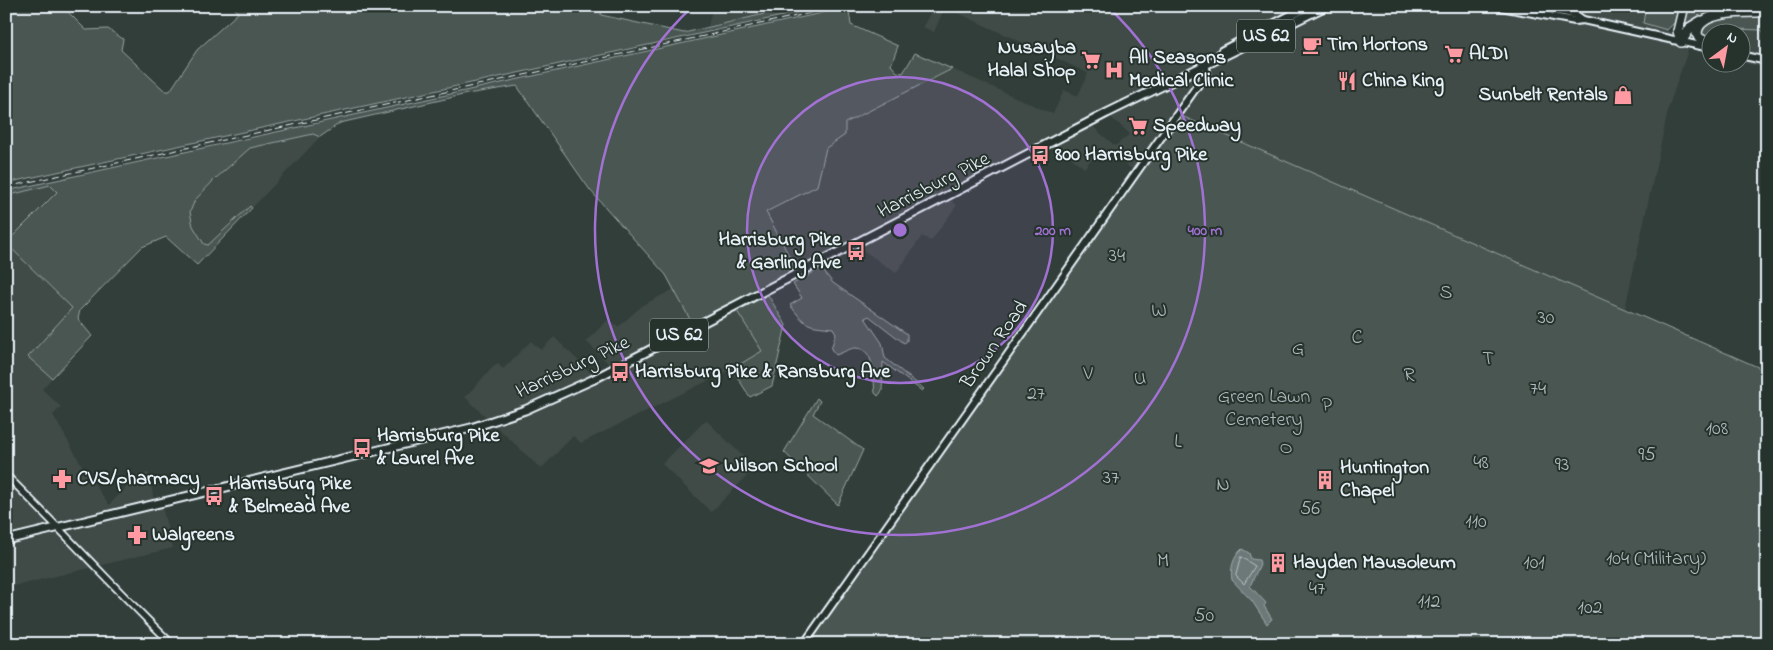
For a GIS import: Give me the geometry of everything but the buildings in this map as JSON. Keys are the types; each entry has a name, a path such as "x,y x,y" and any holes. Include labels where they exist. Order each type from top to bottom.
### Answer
{"highway":[{"path":"1680,42 1678,30 1684,6"},
{"path":"1680,42 1692,28 1704,20 1724,14 1767,12"},
{"path":"1700,23 1697,34 1700,39"}],"main road":[{"name":"Harrisburg Pike","path":"6,540 471,428 526,410 592,380 1107,113 1206,64 1218,57 1222,51 1309,6"},
{"name":"Harrisburg Pike","path":"1218,57 1224,58 1326,6"},
{"path":"1496,6 1575,22 1583,20"},
{"path":"1539,6 1576,15 1583,20 1700,46"},
{"path":"1750,57 1767,61"},
{"name":"Brown Road","path":"804,644 1202,79 1208,69 1206,64"}],"street":[{"path":"6,476 58,527 96,570 172,644"}],"shaded area":[{"path":"713,6 798,6 708,26"},
{"path":"917,6 1646,6 1643,23 1667,30 1688,50 1669,106 1625,309 1184,117 1140,176 1107,150 1091,160 1084,168 1052,142 946,197 957,205 931,241 922,236 896,273 860,248 802,279 766,212 817,186 826,148 845,135 845,123 952,69 1053,114 1064,90 1078,96 1088,73 945,7 934,32 923,27 930,13","holes":["1106,113 1130,134 1115,146 1089,123"]},
{"path":"1750,30 1762,30 1767,38 1767,68 1750,64"},
{"path":"313,134 320,137 252,208 250,206 208,245 204,244 193,226 190,212 195,200 215,179 250,148"},
{"path":"50,185 57,192 6,242 6,196"},
{"path":"6,243 72,308 28,357 52,378 42,389 61,407 53,415 84,469 109,505 138,475 149,473 154,502 160,500 173,548 6,588"},
{"path":"674,289 692,322 732,302 762,351 732,369 581,443 573,436 541,469 465,397 497,363 503,369 531,341 541,350 554,337 596,378 614,369 586,341 609,319 618,327 643,305"},
{"name":"Wilson School","path":"706,420 755,468 711,512 662,464"}],"green space":[{"path":"6,6 62,6 86,30 108,29 123,39 121,50 165,91 170,91 197,50 238,13 233,6 328,6 337,12 346,6 602,6 601,15 684,33 798,6 829,6 6,183"},
{"path":"854,6 873,6 849,11 851,25 898,46 891,65 897,72 903,73 915,53 952,69 845,123 845,135 826,148 817,186 766,212 796,269 692,323 666,275 590,190 517,86 467,94 340,123 320,137 313,134 250,148 215,179 195,200 190,212 193,226 204,244 208,245 250,206 252,208 197,265 166,237 142,247 80,310 78,319 92,336 52,378 28,357 72,308 6,243 57,192 50,185 6,196 6,191"},
{"path":"1646,6 1679,6 1675,22 1667,30 1643,23"},
{"path":"1688,6 1767,6 1767,8 1742,7 1722,9 1703,17 1684,32"},
{"path":"1739,16 1767,17 1767,38 1762,30 1750,30 1750,22 1711,22"},
{"name":"Green Lawn Cemetery","path":"1184,117 1767,371 1767,644 808,644 1153,154"},
{"path":"821,268 833,283 907,334 907,341 904,343 869,316 865,318 882,343 885,358 924,389 922,391 883,362 882,391 878,396 875,393 872,366 867,353 856,348 836,355 831,349 836,333 833,328 808,324 790,305 802,298 793,284"},
{"path":"768,295 786,325 772,386 750,397 732,369 762,351 737,311"},
{"path":"817,398 820,401 813,414 863,450 838,505 784,452"}],"water":[{"path":"1242,549 1249,553 1251,559 1259,560 1260,564 1250,586 1266,603 1264,606 1272,619 1267,624 1252,601 1232,580 1233,563"}],"railway":[{"path":"6,187 843,6"}],"place":[{"name":"Tim Hortons","path":"1312,45"},
{"name":"ALDI","path":"1454,54"},
{"name":"Nusayba Halal Shop","path":"1091,60"},
{"name":"All Seasons Medical Clinic","path":"1114,70"},
{"name":"China King","path":"1347,81"},
{"name":"Sunbelt Rentals","path":"1623,95"},
{"name":"Speedway","path":"1138,126"},
{"name":"800 Harrisburg Pike","path":"1040,155"},
{"name":"Harrisburg Pike & Garling Ave","path":"856,251"},
{"name":"Harrisburg Pike & Ransburg Ave","path":"620,372"},
{"name":"Harrisburg Pike & Laurel Ave","path":"362,448"},
{"name":"Wilson School","path":"709,466"},
{"name":"CVS/pharmacy","path":"62,479"},
{"name":"Huntington Chapel","path":"1325,480"},
{"name":"Harrisburg Pike & Belmead Ave","path":"214,496"},
{"name":"Walgreens","path":"137,535"},
{"name":"Hayden Mausoleum","path":"1278,563"}],"park label":[{"name":"34","path":"1117,256"},
{"name":"S","path":"1446,293"},
{"name":"W","path":"1159,311"},
{"name":"30","path":"1546,318"},
{"name":"C","path":"1357,338"},
{"name":"G","path":"1298,349"},
{"name":"T","path":"1488,359"},
{"name":"V","path":"1088,374"},
{"name":"R","path":"1409,375"},
{"name":"U","path":"1140,379"},
{"name":"74","path":"1538,389"},
{"name":"27","path":"1036,394"},
{"name":"P","path":"1327,405"},
{"name":"108","path":"1717,429"},
{"name":"L","path":"1178,442"},
{"name":"O","path":"1286,448"},
{"name":"95","path":"1647,455"},
{"name":"48","path":"1481,463"},
{"name":"93","path":"1562,465"},
{"name":"37","path":"1111,478"},
{"name":"N","path":"1223,485"},
{"name":"56","path":"1310,509"},
{"name":"110","path":"1476,522"},
{"name":"104 (Military)","path":"1656,559"},
{"name":"M","path":"1163,561"},
{"name":"101","path":"1534,563"},
{"name":"47","path":"1317,589"},
{"name":"112","path":"1429,602"},
{"name":"102","path":"1590,608"},
{"name":"50","path":"1204,616"}]}
